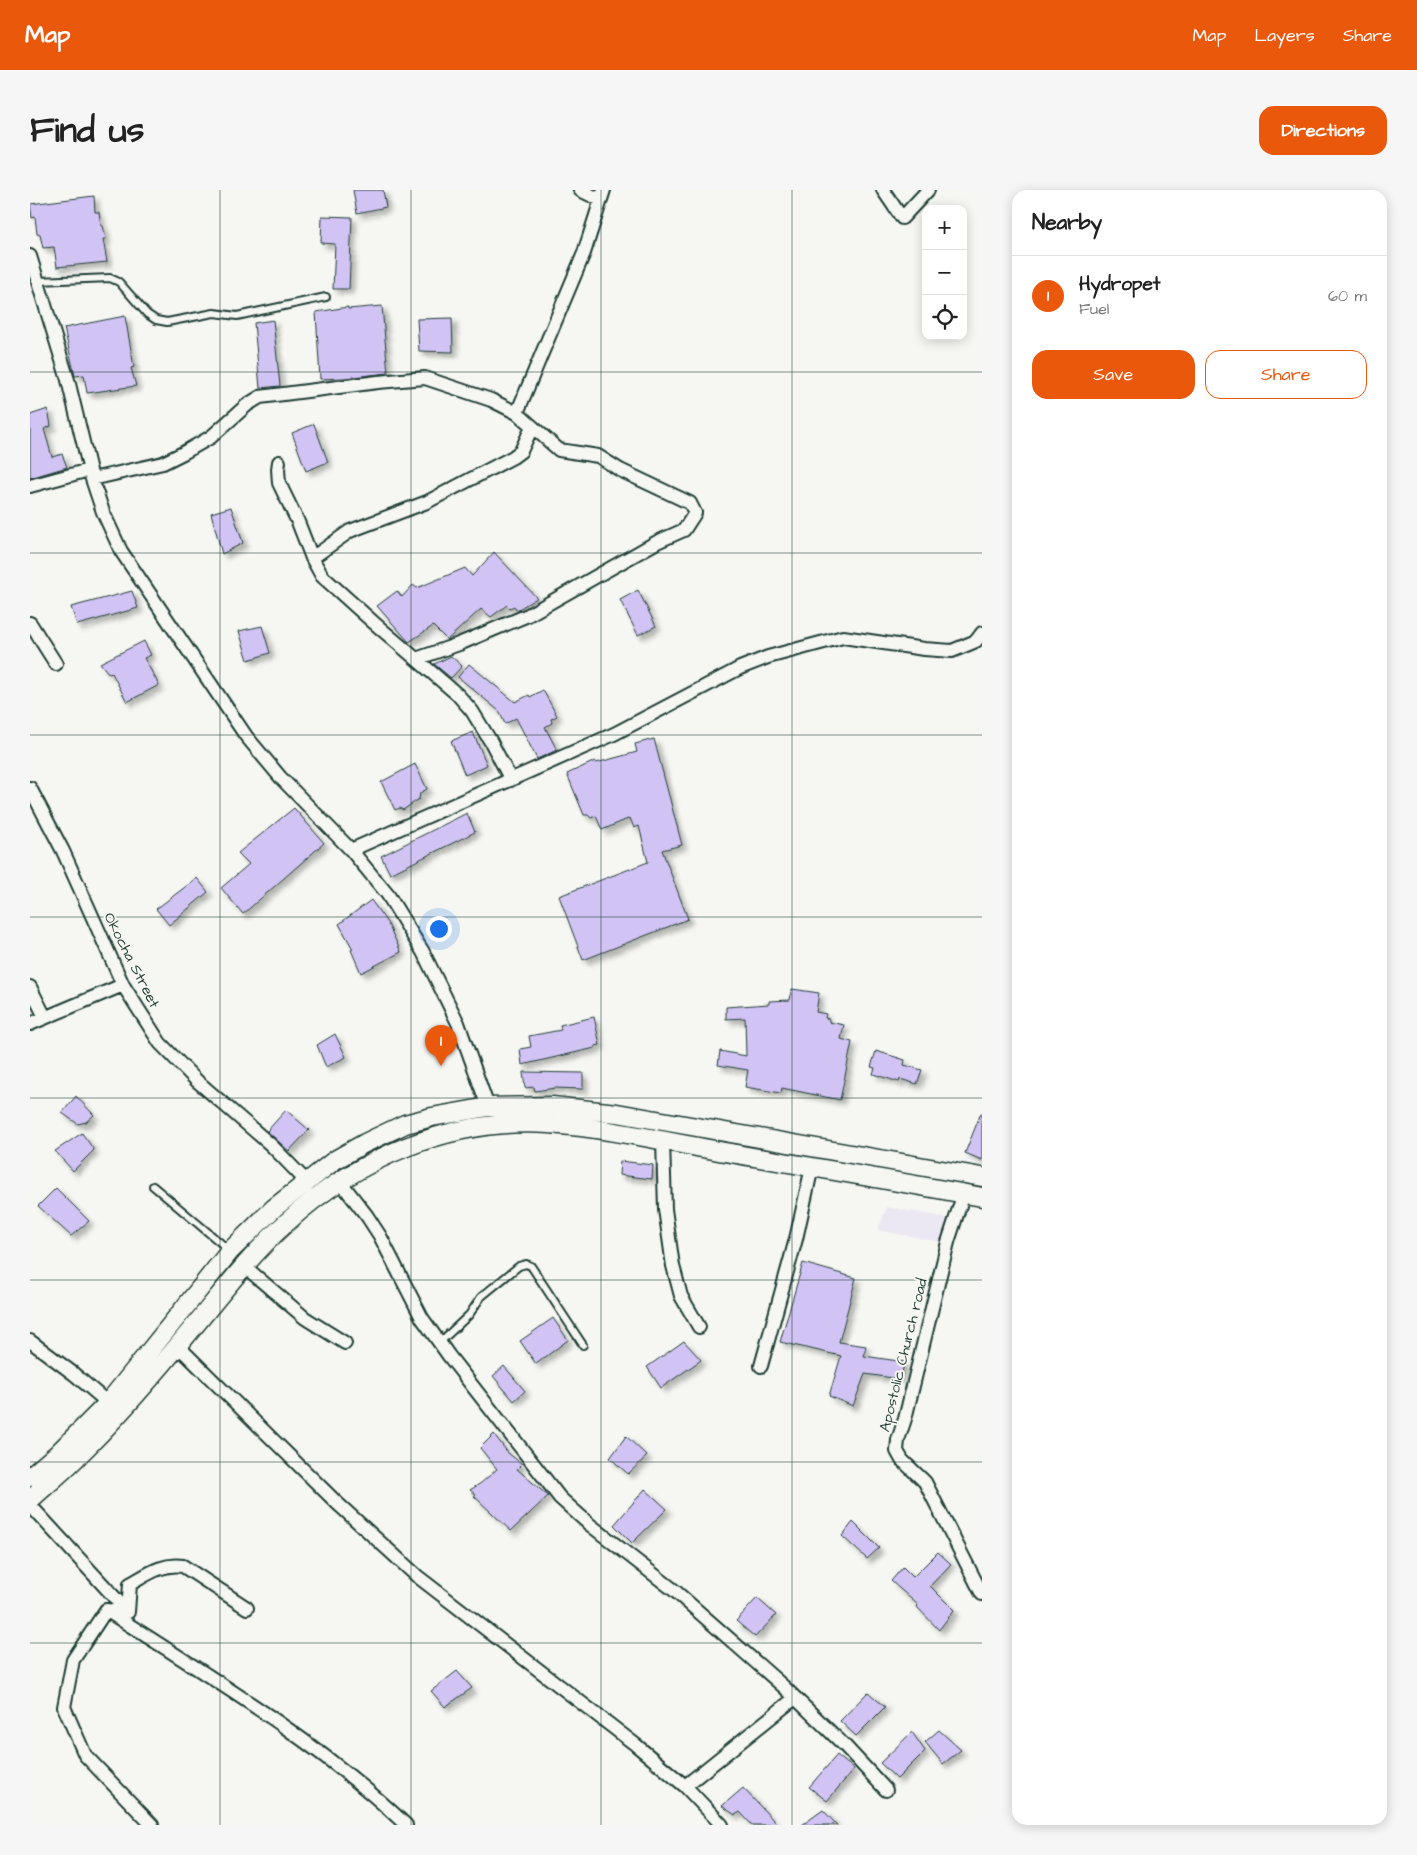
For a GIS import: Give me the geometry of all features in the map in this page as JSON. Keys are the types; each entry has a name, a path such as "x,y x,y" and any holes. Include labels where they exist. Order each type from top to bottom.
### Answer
{"main road":[{"path":"30,1477 57,1454 108,1403 230,1251 274,1208 335,1160 405,1124 488,1107 552,1106 617,1113 982,1178"},
{"path":"30,1500 78,1456 116,1417 244,1266 284,1224 339,1180 413,1143 436,1136 498,1124 549,1124 663,1141 982,1197"}],"street":[{"path":"517,413 584,253 602,195 580,190"},
{"path":"883,190 902,218 928,190"},
{"path":"30,256 68,380 90,474 102,512 121,551 246,736 280,778 351,850 388,895 423,952 458,1023 488,1107"},
{"path":"30,486 90,474 163,463 211,437 247,405 260,397 425,378 490,400 517,413 558,450 598,456 620,470 690,504 695,513 684,530 656,542 528,615 459,644 416,659"},
{"path":"312,558 350,531 427,502 513,457 521,450 532,427"},
{"path":"279,462 279,483 298,522 312,558 322,576 458,695 472,711 491,742 510,780"},
{"path":"30,624 56,664"},
{"path":"351,850 614,734 740,668 768,658 843,637 924,649 952,651 976,641 982,633"},
{"name":"Okocha Street","path":"30,788 63,851 122,985 160,1043 197,1081 271,1145 306,1181"},
{"path":"30,1024 122,985"},
{"path":"30,987 44,1017"},
{"path":"663,1141 665,1209 673,1266 681,1296 699,1326"},
{"path":"761,1366 796,1239 812,1167"},
{"path":"339,1180 380,1236 422,1318 439,1343 560,1498 589,1524 675,1591 796,1698 886,1790"},
{"name":"Apostolic Church road","path":"964,1193 948,1242 897,1450 902,1460 925,1482 982,1594"},
{"path":"244,1266 305,1318 345,1343"},
{"path":"30,1341 74,1374 108,1403"},
{"path":"178,1346 337,1503 417,1576 636,1744 685,1786 722,1825"},
{"path":"30,1505 128,1612"},
{"path":"128,1612 130,1584 160,1567 173,1564 183,1566 247,1608"},
{"path":"106,1610 128,1612"},
{"path":"106,1610 73,1660 64,1707 85,1755 152,1825"},
{"path":"106,1610 307,1741 372,1793 406,1825"},
{"path":"685,1786 796,1698"}],"lane":[{"path":"38,281 110,278 118,282 147,314 156,320 167,322 214,313 237,316 326,297"},
{"path":"153,1186 230,1251"},
{"path":"439,1343 468,1315 481,1297 519,1266 526,1264 531,1266 583,1345"}],"shaded area":[{"path":"887,1207 947,1218 941,1242 878,1230"}],"building":[{"path":"353,190 383,190 386,207 357,213"},
{"path":"94,196 95,212 99,212 101,226 103,226 106,239 103,239 107,262 57,267 54,247 43,248 40,235 37,234 35,217 32,218 30,204"},
{"path":"322,216 352,217 349,289 333,289 335,244 321,243"},
{"path":"382,306 388,373 320,379 316,312 348,307 348,309"},
{"path":"125,316 134,367 131,368 136,386 87,393 84,375 75,376 64,328"},
{"path":"452,318 453,352 419,351 417,319"},
{"path":"273,320 280,386 260,388 254,323"},
{"path":"48,409 51,426 44,429 52,457 62,454 67,467 30,478 30,415"},
{"path":"314,424 328,462 306,471 292,433"},
{"path":"231,507 243,543 222,554 211,513"},
{"path":"494,552 537,598 517,610 514,606 510,608 507,605 491,617 481,609 447,640 433,626 409,642 377,606 397,591 402,597 413,585 417,588 465,568 472,576"},
{"path":"638,590 656,626 638,635 620,600"},
{"path":"132,591 138,608 77,625 71,607"},
{"path":"262,626 270,653 248,660 239,631"},
{"path":"144,641 151,655 144,658 159,685 127,702 112,673 109,674 100,663"},
{"path":"451,656 462,666 451,678 434,664"},
{"path":"469,664 515,702 543,690 557,716 551,719 552,723 545,727 557,750 537,759 516,718 505,724 499,711 458,677"},
{"path":"473,732 487,765 465,775 451,741"},
{"path":"654,739 682,845 662,850 688,919 583,960 559,896 648,862 639,826 634,828 630,818 602,830 596,816 591,818 588,815 584,815 567,774 595,761 596,763 637,752 635,744"},
{"path":"415,764 427,789 420,793 419,799 403,810 400,808 395,810 381,782"},
{"path":"294,808 324,843 243,914 221,888 249,864 238,853"},
{"path":"467,813 475,832 390,874 381,856"},
{"path":"197,878 208,892 169,925 156,909"},
{"path":"371,900 388,924 401,952 361,973 351,950 353,949 339,924"},
{"path":"792,989 819,993 816,1012 826,1014 825,1018 829,1019 829,1022 844,1025 841,1039 852,1042 840,1100 782,1088 781,1093 745,1087 748,1070 718,1065 720,1051 746,1056 745,1018 726,1019 726,1007 769,1004 769,1001 790,1000"},
{"path":"594,1017 600,1045 595,1046 595,1048 522,1065 520,1049 531,1047 529,1036 561,1030 560,1025"},
{"path":"335,1034 346,1057 326,1067 317,1045"},
{"path":"876,1051 905,1060 904,1065 922,1070 917,1084 900,1079 899,1082 873,1074 875,1068 871,1067"},
{"path":"523,1072 583,1073 583,1089 555,1088 535,1091 534,1087 525,1088"},
{"path":"76,1096 94,1115 86,1122 78,1124 62,1113"},
{"path":"286,1110 309,1130 289,1151 267,1131"},
{"path":"982,1113 982,1160 965,1153"},
{"path":"82,1133 94,1150 73,1171 55,1151"},
{"path":"620,1161 653,1165 652,1179 619,1175"},
{"path":"56,1188 89,1221 71,1236 38,1206"},
{"path":"803,1263 856,1278 839,1342 866,1346 864,1356 905,1362 900,1379 865,1374 853,1406 829,1396 841,1356 780,1342"},
{"path":"553,1318 568,1340 536,1364 520,1341"},
{"path":"684,1341 701,1360 661,1388 647,1367"},
{"path":"504,1366 525,1391 514,1401 493,1376"},
{"path":"494,1434 508,1453 522,1464 517,1469 548,1496 511,1531 470,1490 497,1469 480,1448"},
{"path":"626,1436 647,1456 628,1474 610,1458"},
{"path":"645,1489 667,1509 632,1543 614,1525"},
{"path":"853,1522 879,1548 867,1559 842,1536"},
{"path":"938,1552 951,1564 930,1586 954,1610 939,1630 917,1607 918,1605 891,1581 903,1567 913,1577"},
{"path":"757,1598 776,1615 755,1637 736,1621"},
{"path":"457,1671 472,1688 445,1707 431,1691"},
{"path":"868,1692 885,1707 856,1736 840,1721"},
{"path":"939,1730 961,1750 943,1764 925,1742"},
{"path":"912,1732 925,1751 897,1779 880,1763"},
{"path":"837,1755 854,1769 827,1801 809,1787"},
{"path":"743,1788 778,1825 752,1825 740,1812 735,1815 722,1806"},
{"path":"823,1810 837,1825 802,1825"}],"place":[{"name":"Hydropet","path":"441,1066"}]}
